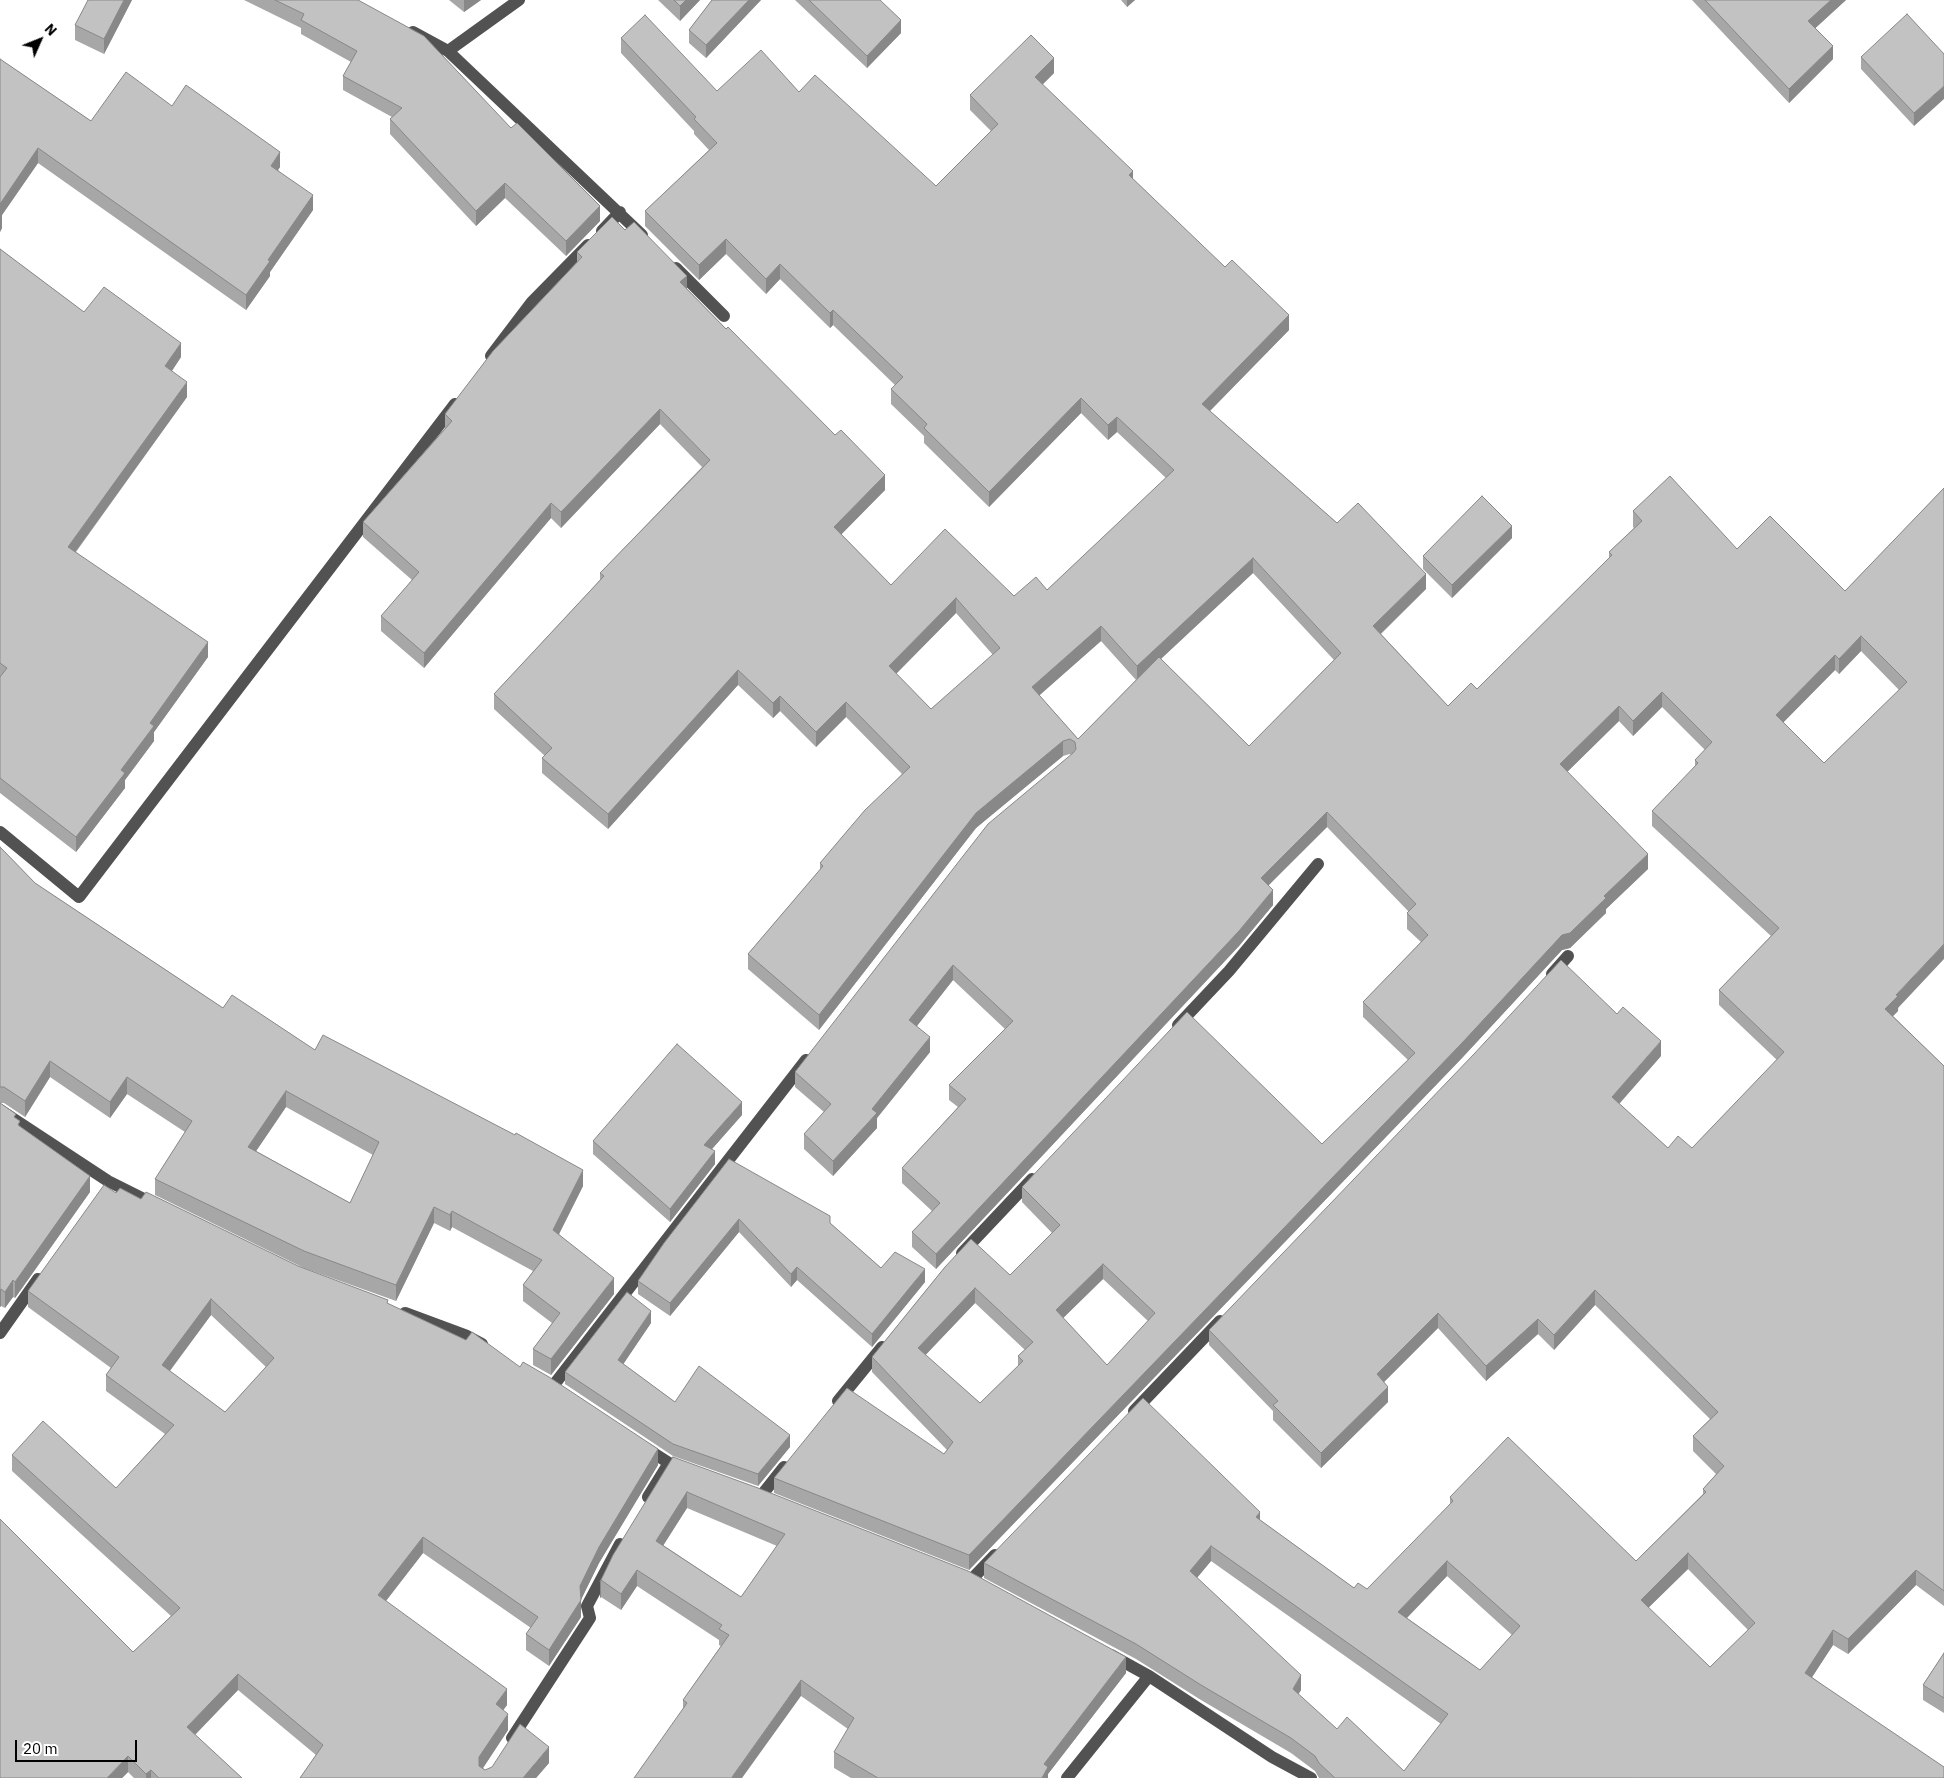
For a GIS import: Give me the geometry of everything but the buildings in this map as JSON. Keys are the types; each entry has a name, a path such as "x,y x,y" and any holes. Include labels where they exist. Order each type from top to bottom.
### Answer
{"street":[{"path":"448,51 519,0"},
{"path":"406,28 448,51 620,212 654,247"},
{"path":"484,366 532,302 620,212"},
{"path":"668,261 724,316"},
{"path":"0,832 79,897 460,397"},
{"path":"1168,1035 1229,971 1318,864"},
{"path":"1542,984 1568,956"},
{"path":"553,1386 813,1051"},
{"path":"0,1110 105,1185 169,1211"},
{"path":"953,1263 1040,1170"},
{"path":"0,1333 45,1269"},
{"path":"393,1309 467,1336 493,1351"},
{"path":"1124,1421 1227,1314"},
{"path":"828,1413 890,1337"},
{"path":"636,1441 669,1463 696,1473"},
{"path":"760,1496 791,1458"},
{"path":"640,1511 669,1463"},
{"path":"507,1746 590,1618 588,1606 606,1567 625,1535"},
{"path":"970,1580 1004,1546"},
{"path":"1098,1648 1149,1676 1272,1757 1311,1778"},
{"path":"1067,1778 1149,1676"}]}
